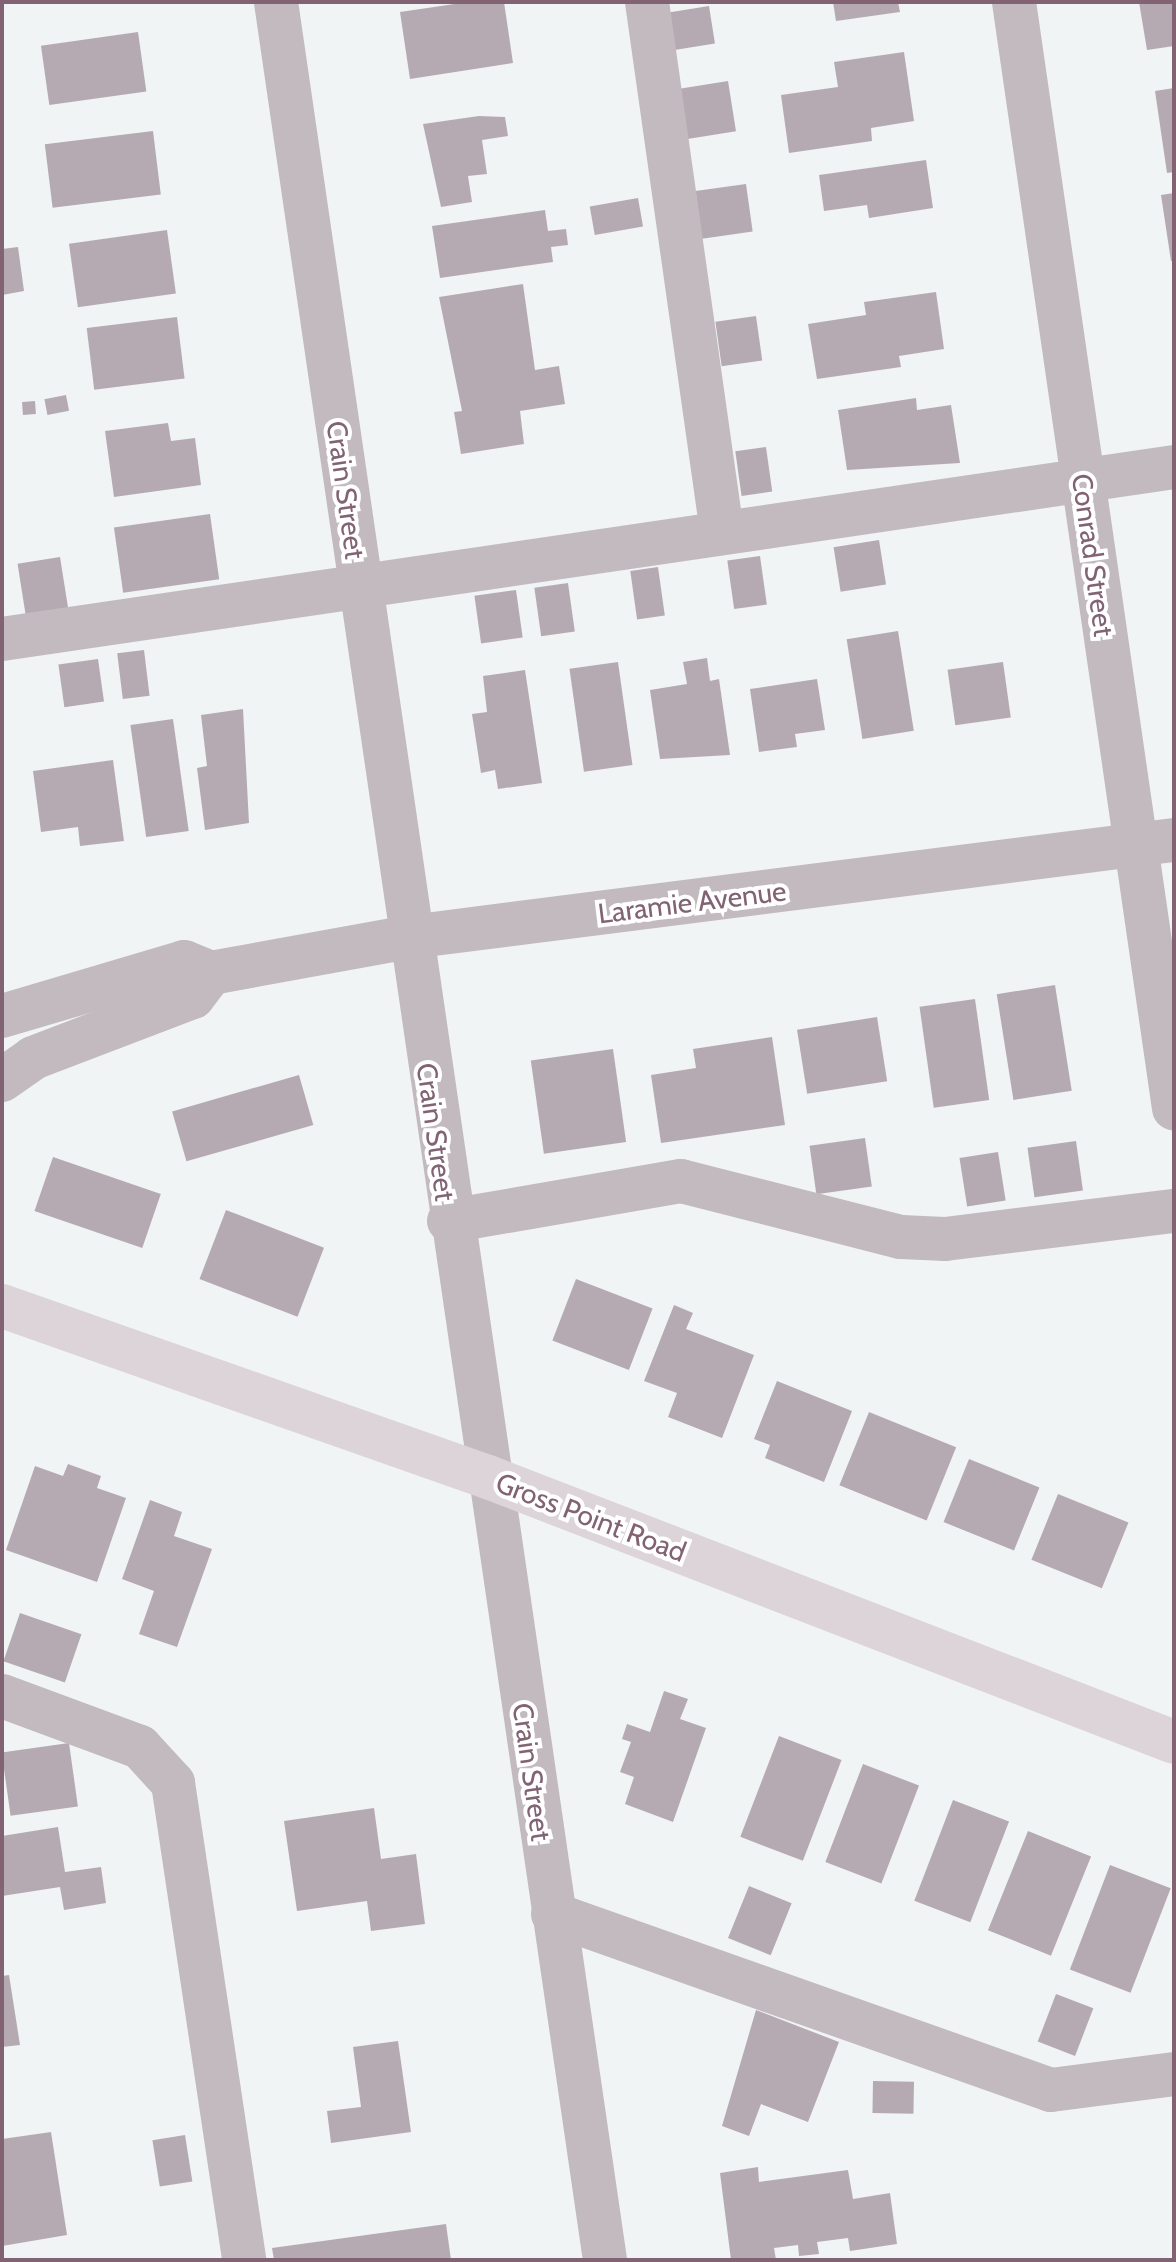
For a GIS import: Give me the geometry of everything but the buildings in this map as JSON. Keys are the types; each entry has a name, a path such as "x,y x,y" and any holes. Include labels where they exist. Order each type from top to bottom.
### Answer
{"main road":[{"name":"Gross Point Road","path":"2,1306 488,1477 1174,1742"}],"street":[{"name":"Crain Street","path":"276,2 449,1221 605,2260"},
{"path":"647,2 722,532"},
{"name":"Conrad Street","path":"1014,2 1082,480 1154,843 1174,1108"},
{"path":"3,633 1174,467"},
{"name":"Laramie Avenue","path":"2,1016 184,962 211,973 410,937 1154,843"},
{"path":"2,1080 33,1058 193,997 211,973"},
{"path":"449,1221 681,1181 901,1237 945,1239 1174,1211"},
{"path":"2,1696 140,1747 173,1783 244,2260"},
{"path":"553,1914 1051,2090 1174,2074"}]}
